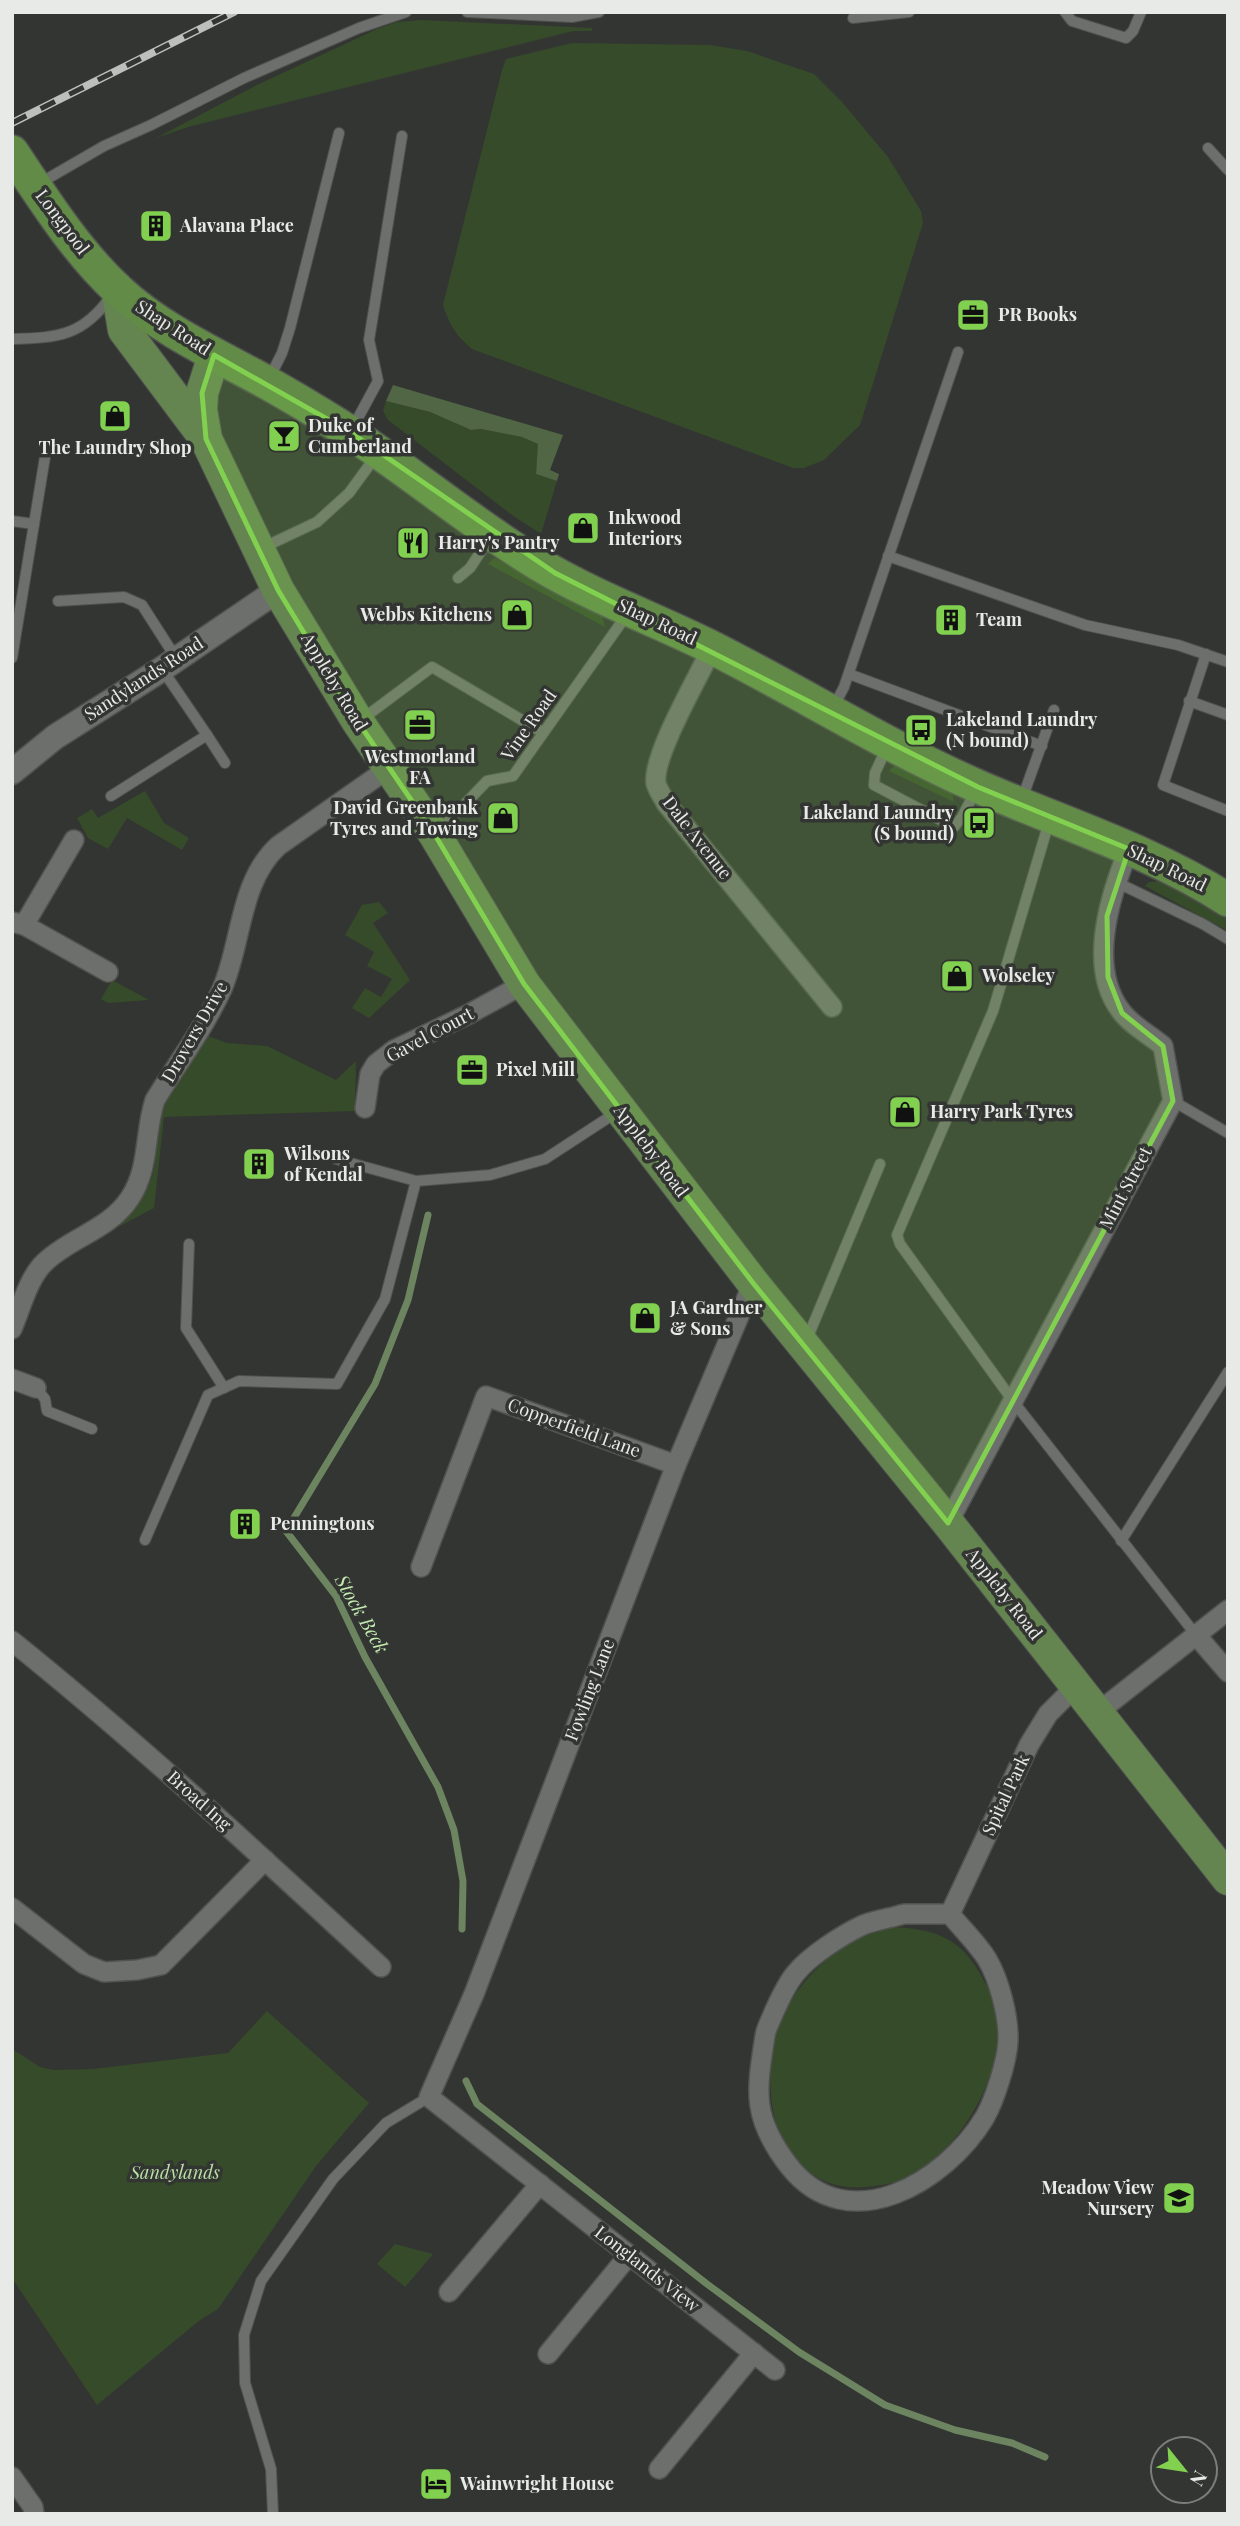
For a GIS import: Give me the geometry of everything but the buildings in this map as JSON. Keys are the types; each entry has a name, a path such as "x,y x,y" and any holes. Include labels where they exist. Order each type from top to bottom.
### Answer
{"highway":[{"name":"Longpool","path":"12,152 71,237 117,288"},
{"name":"Shap Road","path":"117,288 160,323 350,432 492,533 555,573 712,648 889,743 978,787 1129,849 1201,882 1228,900"}],"main road":[{"path":"117,288 124,330 206,439"},
{"name":"Appleby Road","path":"214,355 202,393 201,410 206,439 278,590 358,722 435,835 524,984 752,1283 948,1523 1228,1879"}],"street":[{"name":"Sandylands Road","path":"12,772 55,737 278,590"},
{"name":"Dale Avenue","path":"712,648 665,745 657,769 656,784 666,803 832,1007"},
{"name":"Drovers Drive","path":"12,1329 16,1307 43,1264 55,1253 115,1217 130,1199 140,1180 155,1100 221,990 232,961 257,871 267,857 388,768"},
{"path":"74,840 18,924 108,972"},
{"path":"1129,849 1107,916 1103,949 1110,987 1122,1013 1163,1046 1173,1101"},
{"name":"Gavel Court","path":"365,1108 370,1074 376,1064 394,1050 524,984"},
{"name":"Mint Street","path":"948,1523 1173,1101"},
{"name":"Fowling Lane","path":"429,2097 474,1994 676,1465 752,1283"},
{"path":"12,1379 36,1388"},
{"name":"Copperfield Lane","path":"421,1567 486,1396 676,1465"},
{"path":"1097,1713 1228,1610"},
{"path":"1196,1635 1228,1672"},
{"name":"Broad Ing","path":"12,1641 74,1691 382,1967"},
{"name":"Spital Park","path":"950,1914 1029,1745 1048,1714 1076,1686"},
{"path":"12,1908 84,1964 104,1972 162,1965 265,1860"},
{"path":"904,1914 950,1914 987,1960 1004,2003 1008,2041 998,2082 985,2116 960,2149 938,2171 912,2188 885,2198 864,2201 841,2199 823,2192 799,2179 774,2146 762,2118 757,2084 766,2031 779,2002 795,1973 828,1946 865,1924 904,1914"},
{"name":"Longlands View","path":"429,2097 775,2371"},
{"path":"449,2292 540,2184"},
{"path":"548,2354 629,2255"},
{"path":"659,2469 754,2353"},
{"path":"12,2477 33,2507 34,2514"}],"lane":[{"path":"35,186 104,146 244,78 359,28 406,12"},
{"path":"467,12 572,17 599,12"},
{"path":"853,18 909,12"},
{"path":"1064,13 1072,20 1126,38 1133,32 1141,12"},
{"path":"268,383 290,328 340,133"},
{"path":"350,432 378,381 369,340 402,136"},
{"path":"1208,148 1228,170"},
{"path":"12,339 39,338 73,331 101,312 117,288"},
{"path":"831,712 849,674 958,352"},
{"path":"259,549 317,522 349,493 378,452"},
{"path":"12,658 45,457"},
{"path":"12,521 34,524"},
{"path":"457,578 475,561 492,533"},
{"path":"888,556 1086,625 1159,640 1228,662"},
{"path":"58,601 124,597 142,605 149,614 169,664 225,763"},
{"name":"Vine Road","path":"435,835 487,781 513,776 630,609"},
{"path":"1206,654 1163,785 1228,811"},
{"path":"358,722 432,667 542,732"},
{"path":"849,674 1042,746"},
{"path":"1189,701 1228,715"},
{"path":"1020,803 1054,710"},
{"path":"111,796 207,735"},
{"path":"889,743 875,773 874,785 954,827 978,787"},
{"path":"1051,815 993,1011 897,1235 900,1244 1013,1401 1196,1635"},
{"path":"1116,882 1228,939"},
{"path":"1173,1101 1228,1133"},
{"path":"337,1159 415,1181 491,1175 545,1159 620,1110"},
{"path":"804,1346 880,1164"},
{"path":"145,1540 208,1395 239,1381 337,1384 386,1299 415,1181"},
{"path":"189,1244 186,1328 224,1388"},
{"path":"1121,1541 1228,1372"},
{"path":"36,1388 44,1399 47,1411 92,1429"},
{"path":"273,2514 271,2469 245,2383 244,2335 261,2281 333,2179 386,2123 429,2097"}],"highlighted area":[{"path":"214,355 350,432 555,573 978,787 1129,849 1107,916 1108,977 1122,1013 1163,1046 1173,1101 948,1523 753,1283 524,984 435,835 358,722 278,590 206,439 202,393"}],"green space":[{"path":"421,20 592,28 592,31 573,31 188,127 156,138 257,85 377,29 397,22"},
{"path":"572,43 710,45 747,51 814,74 842,102 888,157 921,211 923,223 860,425 824,460 804,468 793,468 472,349 454,329 443,305 506,59"},
{"path":"393,385 563,435 550,470 559,474 557,481 536,474 538,444 522,437 481,429 471,430 430,412 386,401"},
{"path":"386,401 430,412 471,430 481,429 522,437 539,444 536,474 557,481 541,534 388,420 383,411"},
{"path":"494,558 602,615 605,627 488,564"},
{"path":"894,766 900,766 952,792 954,802 889,771"},
{"path":"145,791 164,823 189,838 182,850 127,818 108,849 88,838 77,818 92,809 98,818"},
{"path":"1162,881 1228,919 1228,931 1145,886 1149,882"},
{"path":"379,902 388,913 373,923 410,980 369,1018 352,1008 365,988 381,997 392,979 367,966 374,952 345,935 362,905"},
{"path":"112,980 149,1000 108,1003 101,999"},
{"path":"208,1036 227,1043 267,1046 336,1080 356,1061 355,1111 164,1117 154,1208 118,1227 146,1190 155,1163 161,1115"},
{"path":"888,1927 932,1933 956,1944 966,1953 997,2007 999,2030 996,2054 979,2102 966,2124 933,2161 896,2182 846,2187 815,2176 788,2150 774,2114 771,2065 776,2038 785,2013 799,1989 816,1969 837,1952"},
{"name":"Sandylands","path":"267,2011 369,2103 316,2166 218,2309 200,2320 97,2405 12,2278 12,2049 40,2067 54,2070 93,2069 228,2053"},
{"path":"395,2244 433,2254 405,2287 377,2264"}],"waterway":[{"name":"Stock Beck","path":"428,1215 408,1300 375,1384 286,1531 336,1596 365,1657 438,1787 454,1830 463,1881 462,1929"},
{"path":"466,2081 477,2104 707,2284 799,2352 885,2405 955,2430 1012,2443 1045,2457"}],"railway":[{"path":"12,123 234,12"}],"place":[{"name":"Alavana Place","path":"156,226"},
{"name":"PR Books","path":"973,315"},
{"name":"The Laundry Shop","path":"115,416"},
{"name":"Duke of Cumberland","path":"284,436"},
{"name":"Inkwood Interiors","path":"583,528"},
{"name":"Harry's Pantry","path":"413,543"},
{"name":"Webbs Kitchens","path":"517,615"},
{"name":"Team","path":"951,620"},
{"name":"Westmorland FA","path":"420,725"},
{"name":"Lakeland Laundry (N bound)","path":"921,730"},
{"name":"David Greenbank Tyres and Towing","path":"503,818"},
{"name":"Lakeland Laundry (S bound)","path":"979,823"},
{"name":"Wolseley","path":"957,976"},
{"name":"Pixel Mill","path":"472,1070"},
{"name":"Harry Park Tyres","path":"905,1112"},
{"name":"Wilsons of Kendal","path":"259,1164"},
{"name":"JA Gardner & Sons","path":"645,1318"},
{"name":"Penningtons","path":"245,1524"},
{"name":"Meadow View Nursery","path":"1179,2198"},
{"name":"Wainwright House","path":"436,2484"}]}
